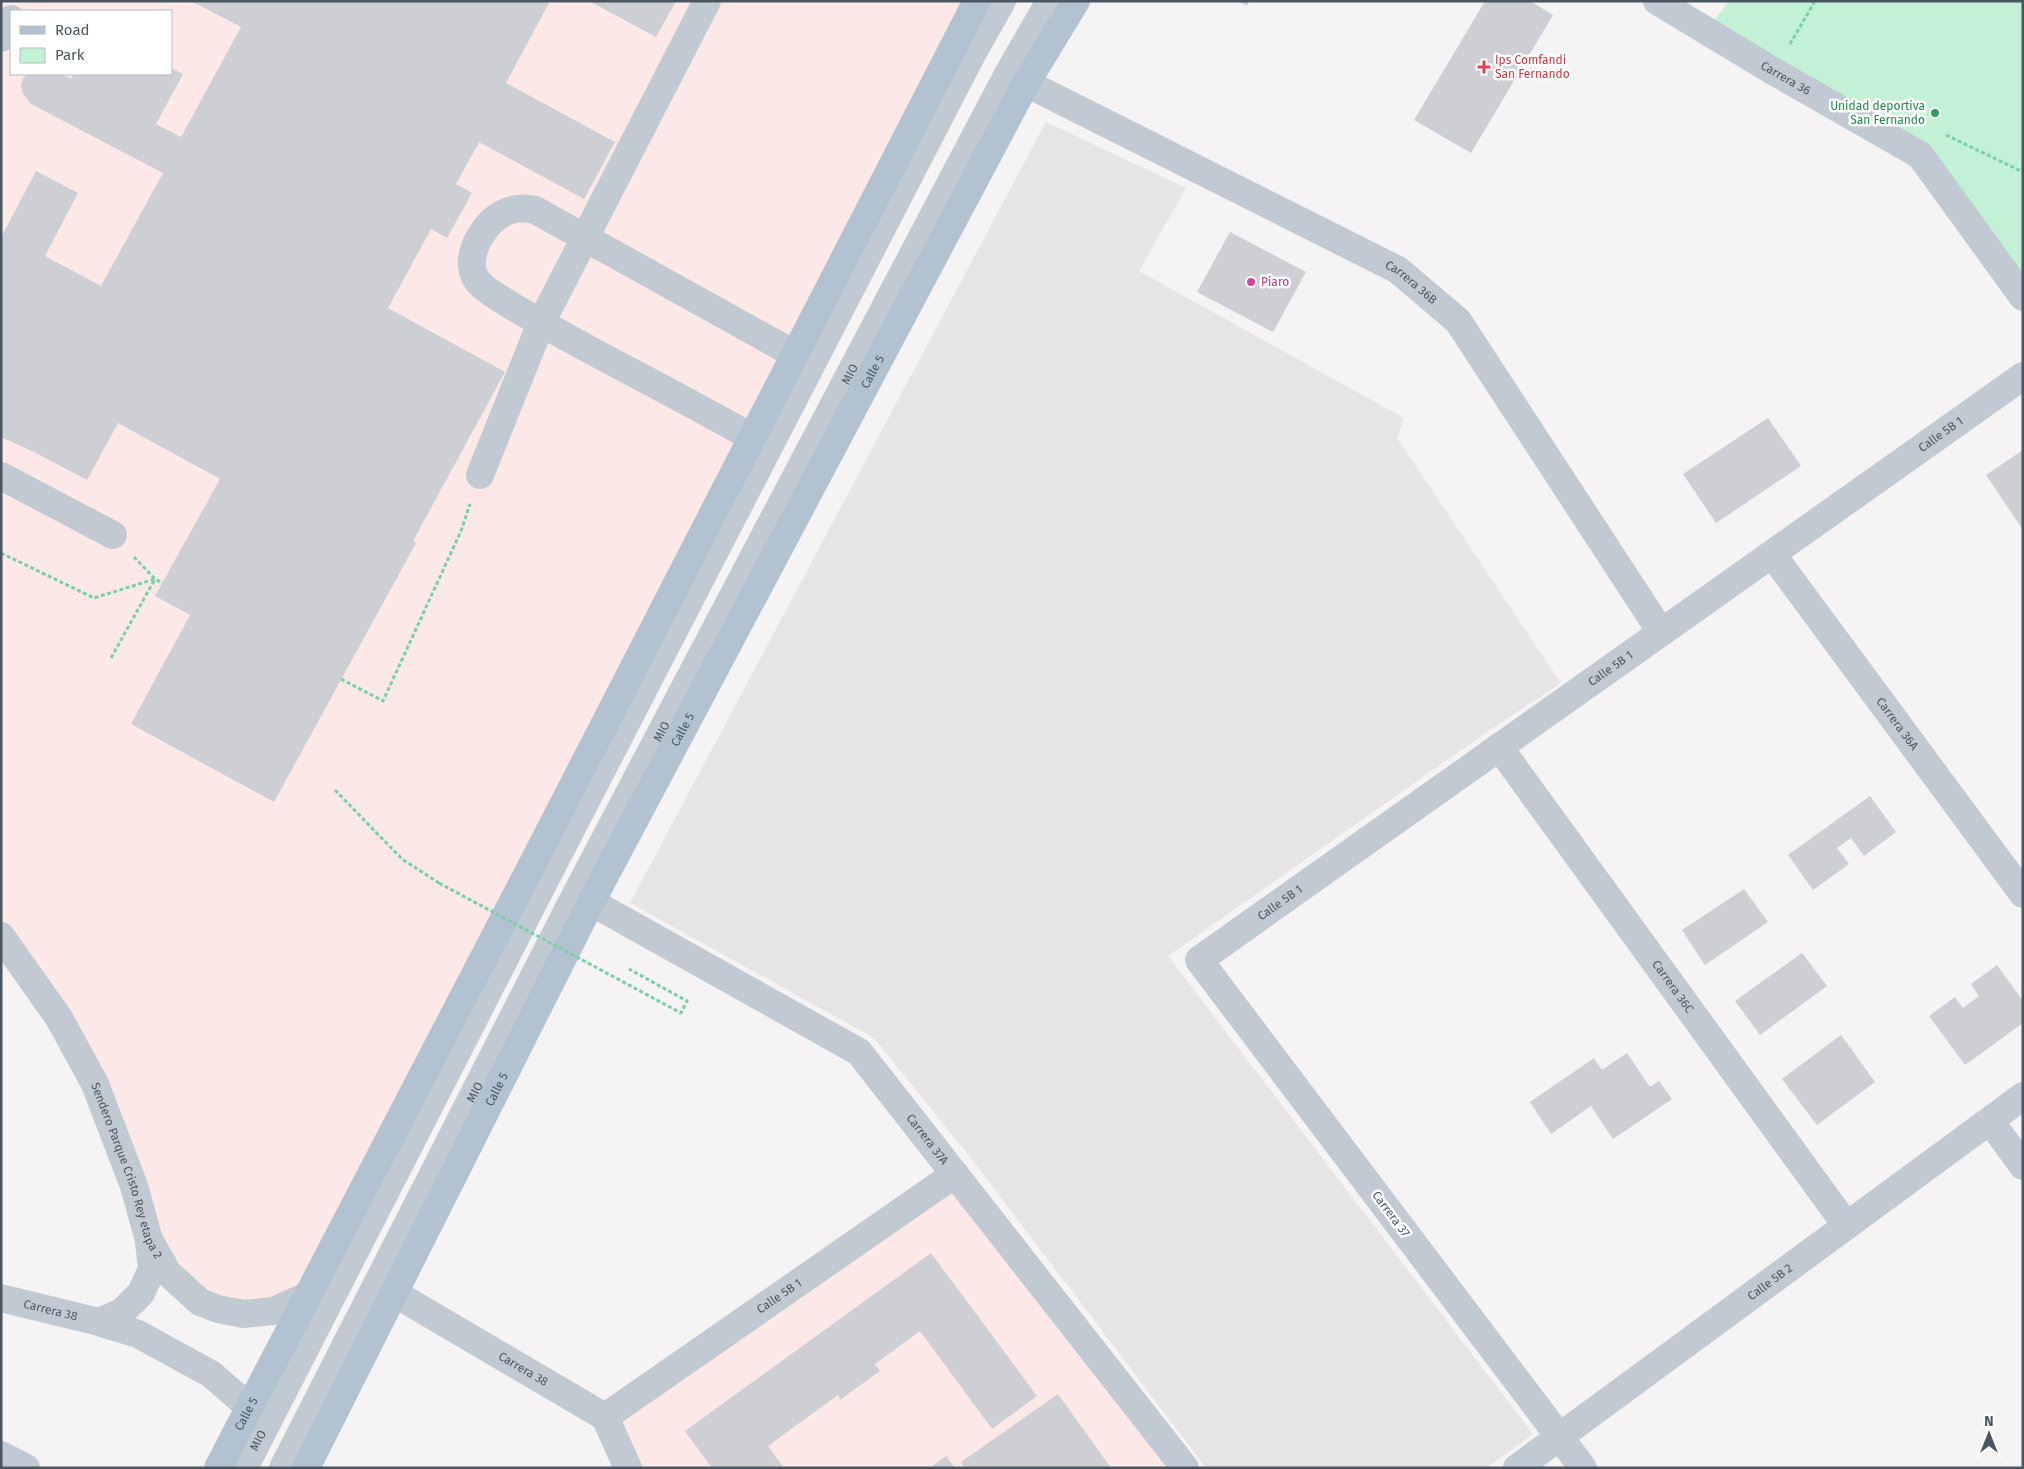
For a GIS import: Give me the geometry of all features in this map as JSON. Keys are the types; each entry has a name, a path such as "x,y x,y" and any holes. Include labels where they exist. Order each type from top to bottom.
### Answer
{"main road":[{"name":"Calle 5","path":"218,1468 796,355 977,1"},
{"name":"Calle 5","path":"306,1468 592,902 1026,83 1076,1"}],"street":[{"path":"480,475 541,323 707,1"},
{"name":"MIO","path":"244,1468 547,876 967,64 1002,1"},
{"name":"MIO","path":"283,1468 581,885 1008,74 1050,1"},
{"name":"Carrera 36","path":"1657,1 1765,66 1920,155 2023,297"},
{"path":"1,38 10,21"},
{"name":"Carrera 36B","path":"1026,83 1398,270 1458,321 1661,632"},
{"path":"753,438 541,323 489,291 480,284 474,274 472,263 474,250 490,224 500,214 513,208 535,210 796,355"},
{"name":"Calle 5B 1","path":"1200,960 2023,376"},
{"path":"1,476 113,535"},
{"name":"Carrera 36A","path":"1772,554 2023,894"},
{"name":"Carrera 36C","path":"1499,747 1846,1226"},
{"name":"Carrera 37A","path":"592,902 859,1052 1185,1468"},
{"name":"Sendero Parque Cristo Rey etapa 2","path":"1,936 59,1018 95,1084 134,1186 148,1240 168,1273 200,1302 218,1309 244,1314 261,1314 273,1311 307,1296"},
{"name":"Carrera 37","path":"1200,960 1583,1468"},
{"name":"Calle 5B 2","path":"1517,1468 2023,1096"},
{"path":"1990,1121 2023,1166"},
{"name":"Calle 5B 1","path":"605,1417 955,1174"},
{"path":"99,1322 122,1312 141,1293 152,1270 148,1240"},
{"name":"Carrera 38","path":"394,1293 605,1417"},
{"name":"Carrera 38","path":"1,1298 99,1322 138,1334 212,1374 249,1407"},
{"path":"605,1417 628,1468"},
{"path":"1,1455 26,1468"}],"path":[{"path":"1788,49 1815,1"},
{"path":"1945,135 2023,172"},
{"path":"341,679 383,701 461,531 480,475"},
{"path":"113,535 155,579 163,583"},
{"path":"1,553 94,598 155,579"},
{"path":"110,658 155,579"},
{"path":"334,790 402,859 439,884 680,1013 687,1001 630,969"}],"shaded area":[{"path":"1,1 977,1 307,1296 261,1314 168,1273 134,1186 1,936"},
{"path":"1046,122 1186,188 1139,271 1404,418 1397,438 1561,683 1487,732 1168,956 1533,1434 1486,1468 1206,1468 974,1162 874,1038 630,903"},
{"path":"955,1174 1185,1468 612,1468 623,1456 605,1417"}],"green space":[{"name":"Unidad deportiva San Fernando","path":"1729,1 2023,1 2023,297 1920,155 1706,32"}],"building":[{"path":"191,1 550,1 506,83 615,142 584,199 479,142 456,184 472,193 447,238 431,229 388,308 505,372 413,541 416,543 274,802 131,724 190,615 155,596 220,479 118,423 87,480 1,437 1,233 3,234 36,171 78,193 45,256 101,286 163,173 31,104 23,94 21,85 23,79 26,75 64,75 71,79 73,75 172,75 172,68 183,74 156,124 181,137 241,27"},
{"path":"589,1 676,1 656,37"},
{"path":"1237,1 1249,1 1247,6"},
{"name":"Ips Comfandi San Fernando","path":"1485,1 1530,1 1553,15 1471,153 1414,120"},
{"name":"Piaro","path":"1230,232 1306,272 1273,332 1197,292"},
{"path":"1768,418 1801,466 1716,523 1683,474"},
{"path":"2023,450 2023,530 1986,475"},
{"path":"1870,796 1896,832 1864,856 1851,838 1837,848 1849,864 1813,890 1788,855"},
{"path":"1744,889 1768,922 1705,965 1682,930"},
{"path":"1802,953 1827,986 1760,1035 1735,1001"},
{"path":"1997,965 2023,1001 2023,1023 1965,1065 1929,1016 1955,997 1963,1008 1979,996 1971,984"},
{"path":"1841,1035 1875,1082 1817,1125 1782,1079"},
{"path":"1627,1053 1650,1087 1659,1081 1672,1099 1613,1139 1591,1106 1551,1134 1530,1102 1594,1058 1602,1070"},
{"path":"931,1253 1037,1396 992,1429 920,1331 875,1364 880,1371 840,1400 838,1395 768,1446 784,1468 712,1468 685,1431"},
{"path":"1058,1394 1111,1468 965,1468 961,1462"},
{"path":"946,1456 955,1468 930,1468"}],"place":[{"name":"Ips Comfandi San Fernando","path":"1484,67"},
{"name":"Unidad deportiva San Fernando","path":"1935,113"},
{"name":"Piaro","path":"1251,282"}]}
